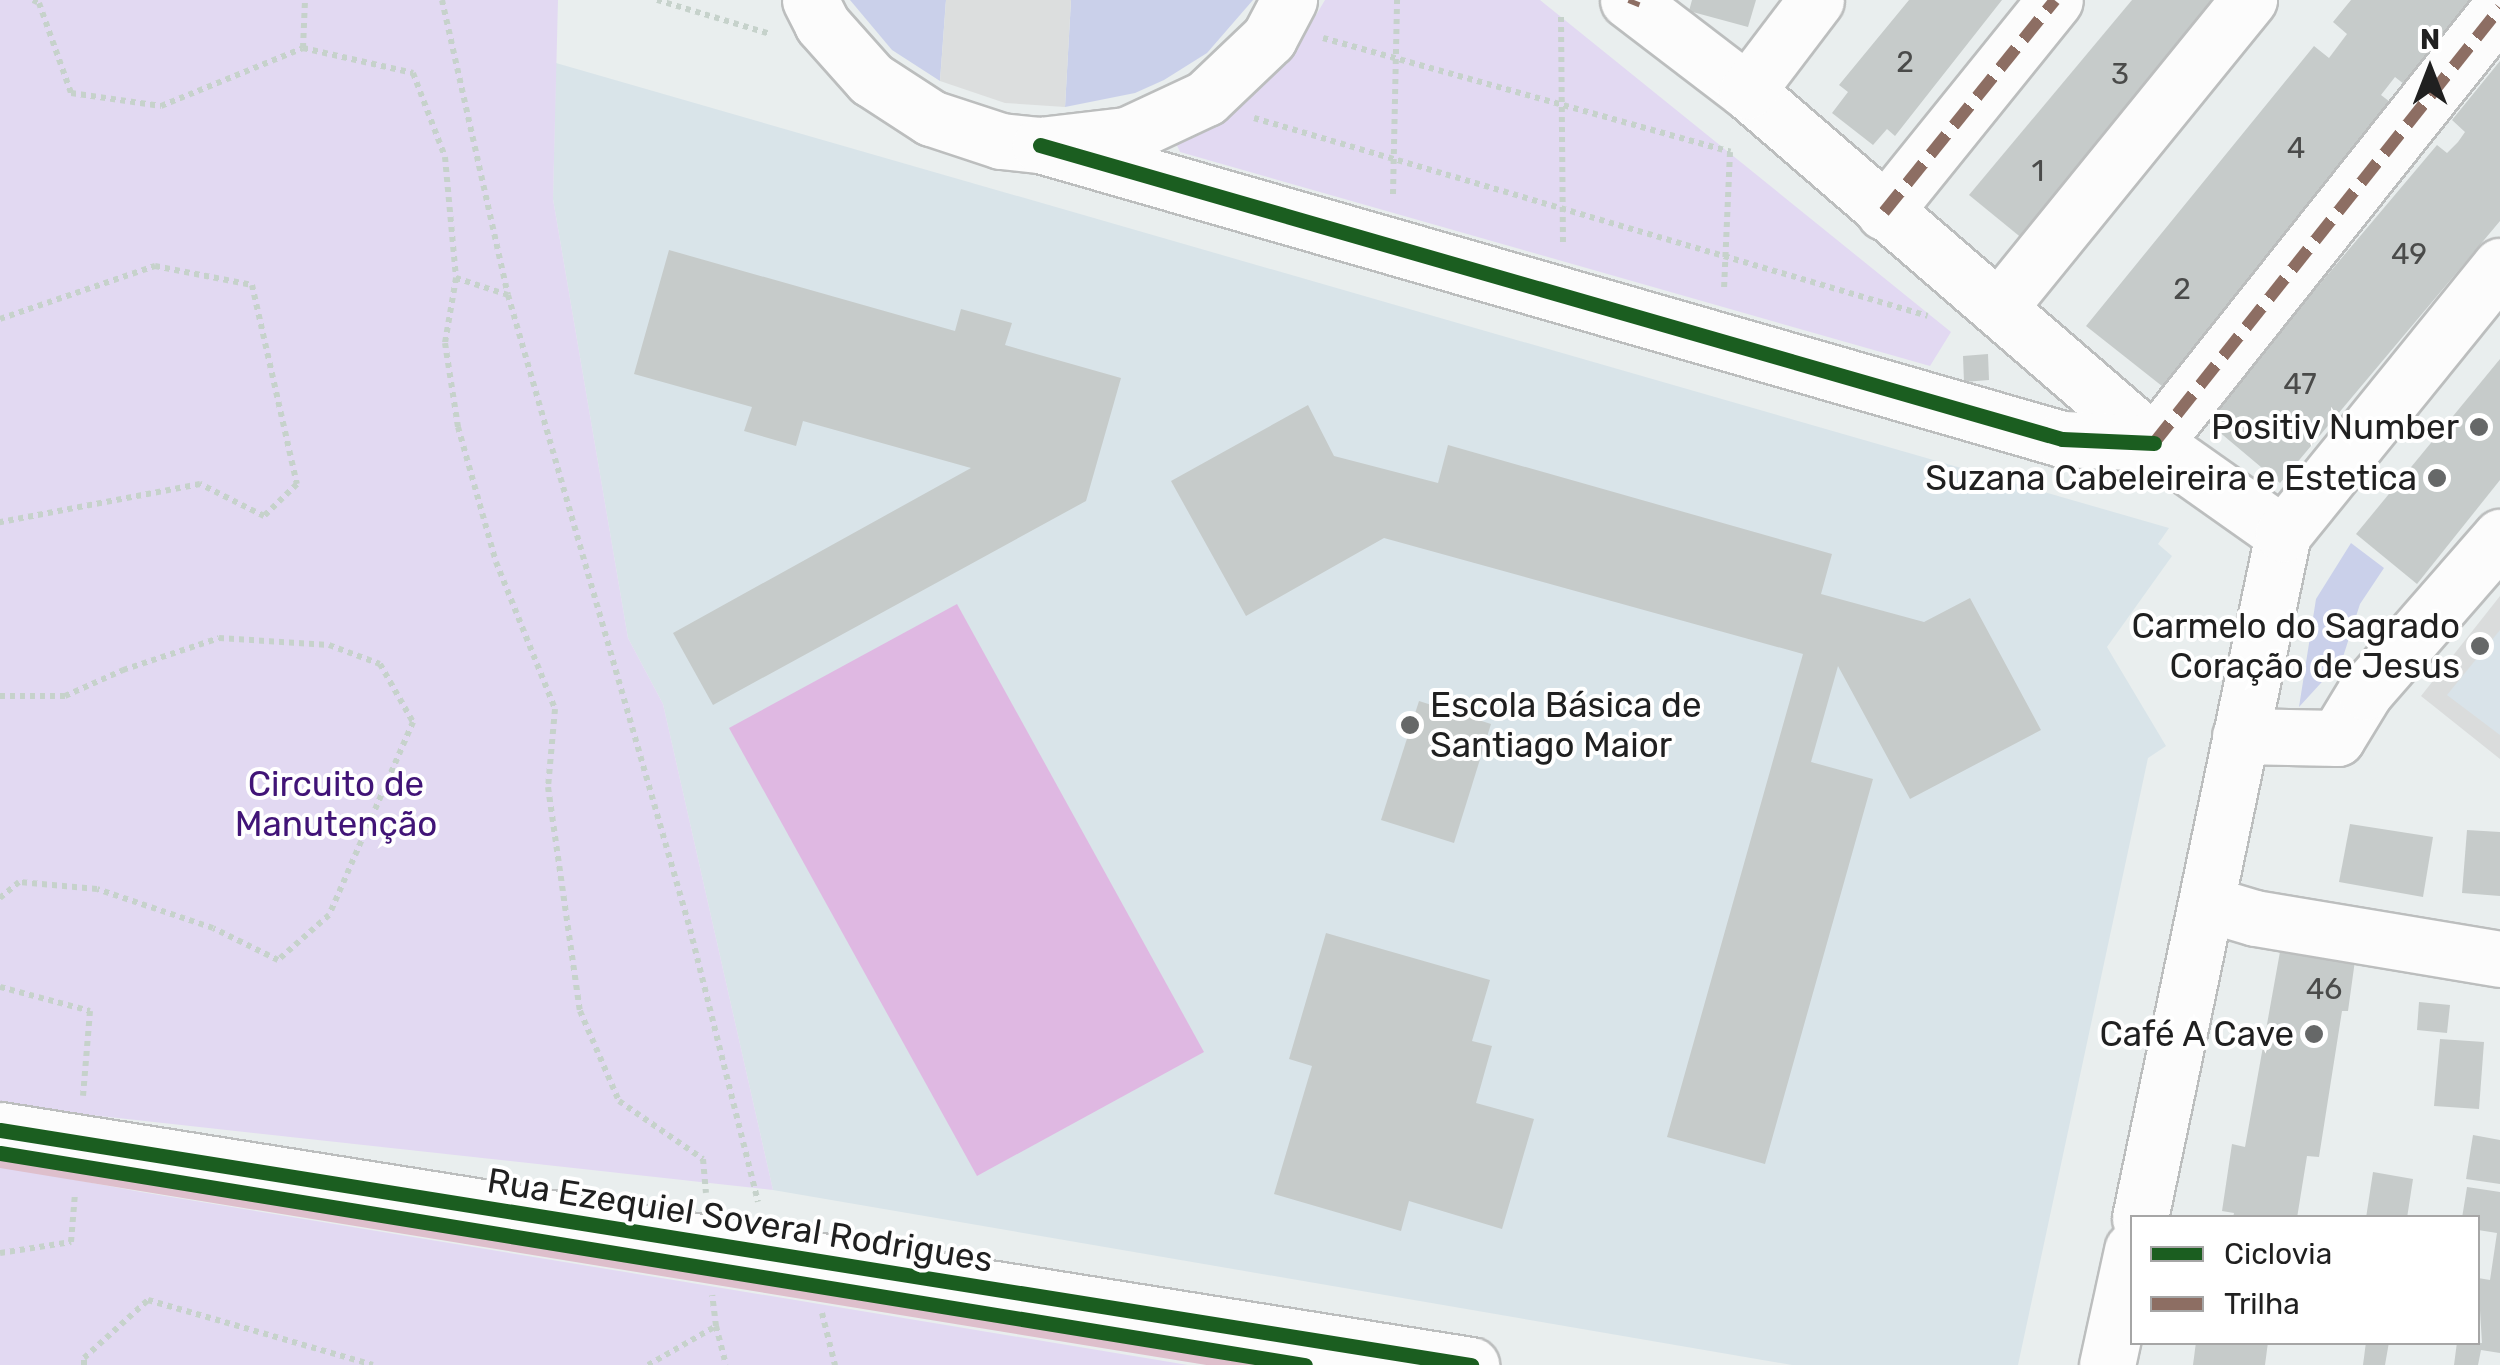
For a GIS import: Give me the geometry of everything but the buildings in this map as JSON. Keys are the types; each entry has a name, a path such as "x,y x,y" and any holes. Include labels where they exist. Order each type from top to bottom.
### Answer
{"street":[{"path":"810,0 822,24 871,78 931,118 2062,440 2154,443"},
{"path":"1748,91 1816,0"},
{"path":"1884,212 2055,0"},
{"path":"2000,306 2249,0"},
{"path":"1632,2 1748,91 2154,443 2284,534"},
{"path":"2154,443 2500,8"},
{"path":"1040,146 1127,135 1212,92 1269,38 1283,12"},
{"path":"2141,1215 2284,534 2500,266"},
{"path":"2240,736 2338,738 2364,692 2500,537"},
{"path":"2208,904 2255,918 2500,959"},
{"name":"Rua Ezequiel Soveral Rodrigues","path":"0,1130 710,1246 802,1273 1471,1365"},
{"path":"2108,1365 2130,1260"}],"path":[{"path":"33,0 39,3 71,93 161,106 303,48 413,73 445,157 456,278 445,343 458,426 496,562 554,709 548,786 580,1011 619,1101 703,1159 716,1326 726,1365"},
{"path":"303,48 305,0"},
{"path":"442,0 508,295 690,928 767,1236 802,1273 835,1365"},
{"path":"657,0 852,59"},
{"path":"1393,199 1397,0"},
{"path":"1283,12 1396,58 1730,152 1724,294"},
{"path":"1561,17 1563,248"},
{"path":"1212,92 1230,110 1948,322"},
{"path":"0,319 155,266 252,285 297,484 264,516 200,484 0,522"},
{"path":"456,278 508,295"},
{"path":"0,696 65,696 122,670 219,638 329,645 380,664 413,722 329,915 278,960 213,928 97,889 19,882 0,898"},
{"path":"0,986 90,1011 71,1242 0,1252"},
{"path":"84,1365 84,1358 148,1300 372,1365"},
{"path":"648,1365 716,1326"}],"shaded area":[{"path":"850,0 946,0 940,81 892,50"},
{"path":"946,0 1071,0 1065,107 1005,103 940,81"},
{"path":"1071,0 1253,0 1207,53 1164,80 1135,93 1065,107"},
{"name":"Escola Básica de Santiago Maior","path":"556,63 2169,528 2158,544 2172,556 2107,647 2166,746 2148,758 2018,1365 1792,1365 773,1190 663,704 628,638 553,199"},
{"path":"2351,543 2384,568 2360,604 2342,660 2299,707 2316,599"},
{"name":"Carmelo do Sagrado Coração de Jesus","path":"2500,596 2500,759 2421,696"},
{"path":"957,604 1204,1052 977,1176 729,728"},
{"path":"2500,630 2500,735 2447,695"}],"green space":[{"name":"Circuito de Manutenção","path":"0,0 558,0 553,199 628,638 663,704 773,1190 0,1105"},
{"path":"1325,0 1540,0 1951,332 1930,366 1180,152 1175,141 1236,107 1297,47"},
{"path":"0,1166 141,1192 1188,1365 0,1365"}],"waterway":[{"path":"0,1161 1250,1365"}],"marked path":[{"path":"1633,5 1635,0"},
{"path":"1884,212 2055,0"},
{"path":"2154,443 2500,8"}],"cycle path":[{"path":"1040,145 2062,439 2154,443"},
{"path":"0,1130 1471,1365"},
{"path":"0,1153 1305,1365"}],"place":[{"name":"Positiv Number","path":"2479,427"},
{"name":"Suzana Cabeleireira e Estetica","path":"2437,478"},
{"name":"Carmelo do Sagrado Coração de Jesus","path":"2480,646"},
{"name":"Escola Básica de Santiago Maior","path":"1410,725"},
{"name":"Café A Cave","path":"2314,1034"}]}
